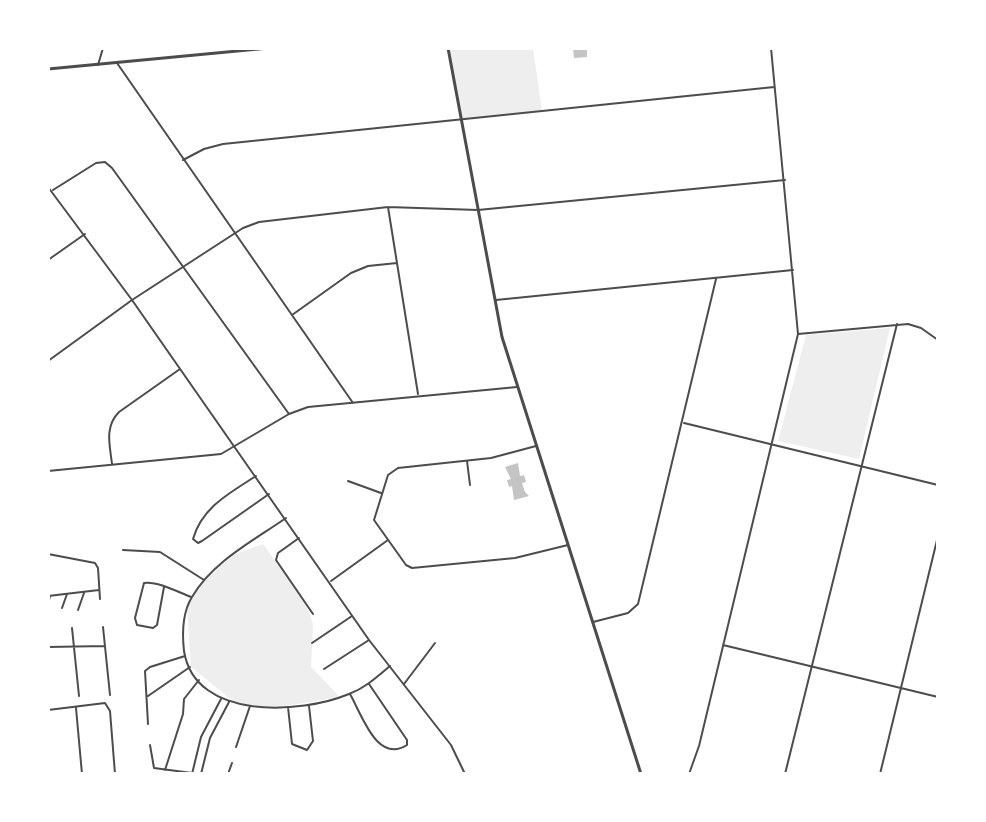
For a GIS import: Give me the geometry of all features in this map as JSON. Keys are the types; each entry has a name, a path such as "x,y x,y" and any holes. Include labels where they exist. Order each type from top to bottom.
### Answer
{"street":[{"path":"98,65 103,48"},
{"path":"196,56 199,48"},
{"path":"48,69 269,48"},
{"path":"448,48 500,329 641,774"},
{"path":"689,774 699,746 798,334 771,48"},
{"path":"117,63 353,403"},
{"path":"183,160 204,149 223,144 775,87"},
{"path":"53,190 96,163 105,162 116,171 289,414"},
{"path":"48,361 132,300 234,234 268,220 388,207 478,210 784,180"},
{"path":"48,187 53,190 132,300 331,581 369,640 451,745 465,774"},
{"path":"388,207 418,396"},
{"path":"48,260 85,234"},
{"path":"292,315 351,273 368,266 398,263"},
{"path":"496,300 793,270"},
{"path":"593,622 628,614 638,604 716,279"},
{"path":"798,334 897,324 917,326 938,340"},
{"path":"785,774 897,324"},
{"path":"112,464 109,429 112,420 118,412 180,369"},
{"path":"48,471 217,455 235,447 289,414 308,407 517,387"},
{"path":"683,422 938,485"},
{"path":"536,446 495,458 398,468 388,475 374,520 406,565 415,568 515,558 569,545"},
{"path":"467,461 470,485"},
{"path":"256,476 212,507 201,520 194,540 199,542 269,494"},
{"path":"348,481 381,493"},
{"path":"286,518 215,568 191,597 183,627 185,656 190,667 200,680 221,699 250,706 288,707 309,706 350,694 369,684 390,666"},
{"path":"880,774 938,536"},
{"path":"299,538 278,553 276,560 313,614"},
{"path":"331,581 388,540"},
{"path":"123,550 160,552 204,580"},
{"path":"48,554 95,562 98,568 100,599"},
{"path":"164,587 157,625 153,628 137,625 135,618 143,584 148,582 164,587 191,597"},
{"path":"48,604 49,596 99,590"},
{"path":"78,610 84,592"},
{"path":"62,608 67,594"},
{"path":"312,643 354,615"},
{"path":"103,627 110,695"},
{"path":"72,628 79,696"},
{"path":"324,669 369,640"},
{"path":"404,684 435,643"},
{"path":"723,645 938,697"},
{"path":"48,647 105,646"},
{"path":"148,724 148,696 144,673 148,668 185,656"},
{"path":"600,665 606,664"},
{"path":"148,696 190,667"},
{"path":"165,770 183,714 184,699 200,680"},
{"path":"350,694 379,744 390,751 407,745 369,684"},
{"path":"150,745 152,767 192,773 203,732 221,699"},
{"path":"201,774 210,738 229,702"},
{"path":"48,710 105,703 109,708 115,774"},
{"path":"236,747 250,706"},
{"path":"288,707 292,744 300,750 307,750 313,741 309,706"},
{"path":"76,707 82,774"},
{"path":"228,774 232,762"}],"shaded area":[{"path":"448,48 533,48 542,111 461,119"},
{"path":"890,328 859,459 778,441 806,335"},
{"path":"263,544 305,602 313,624 311,667 340,697 279,707 237,704 191,667 187,607 209,574 235,554"}],"building":[{"path":"573,48 587,48 587,57 574,58"},
{"path":"518,463 520,476 524,475 526,482 522,483 525,492 529,496 514,500 512,486 509,487 507,480 511,479 505,467"}]}
